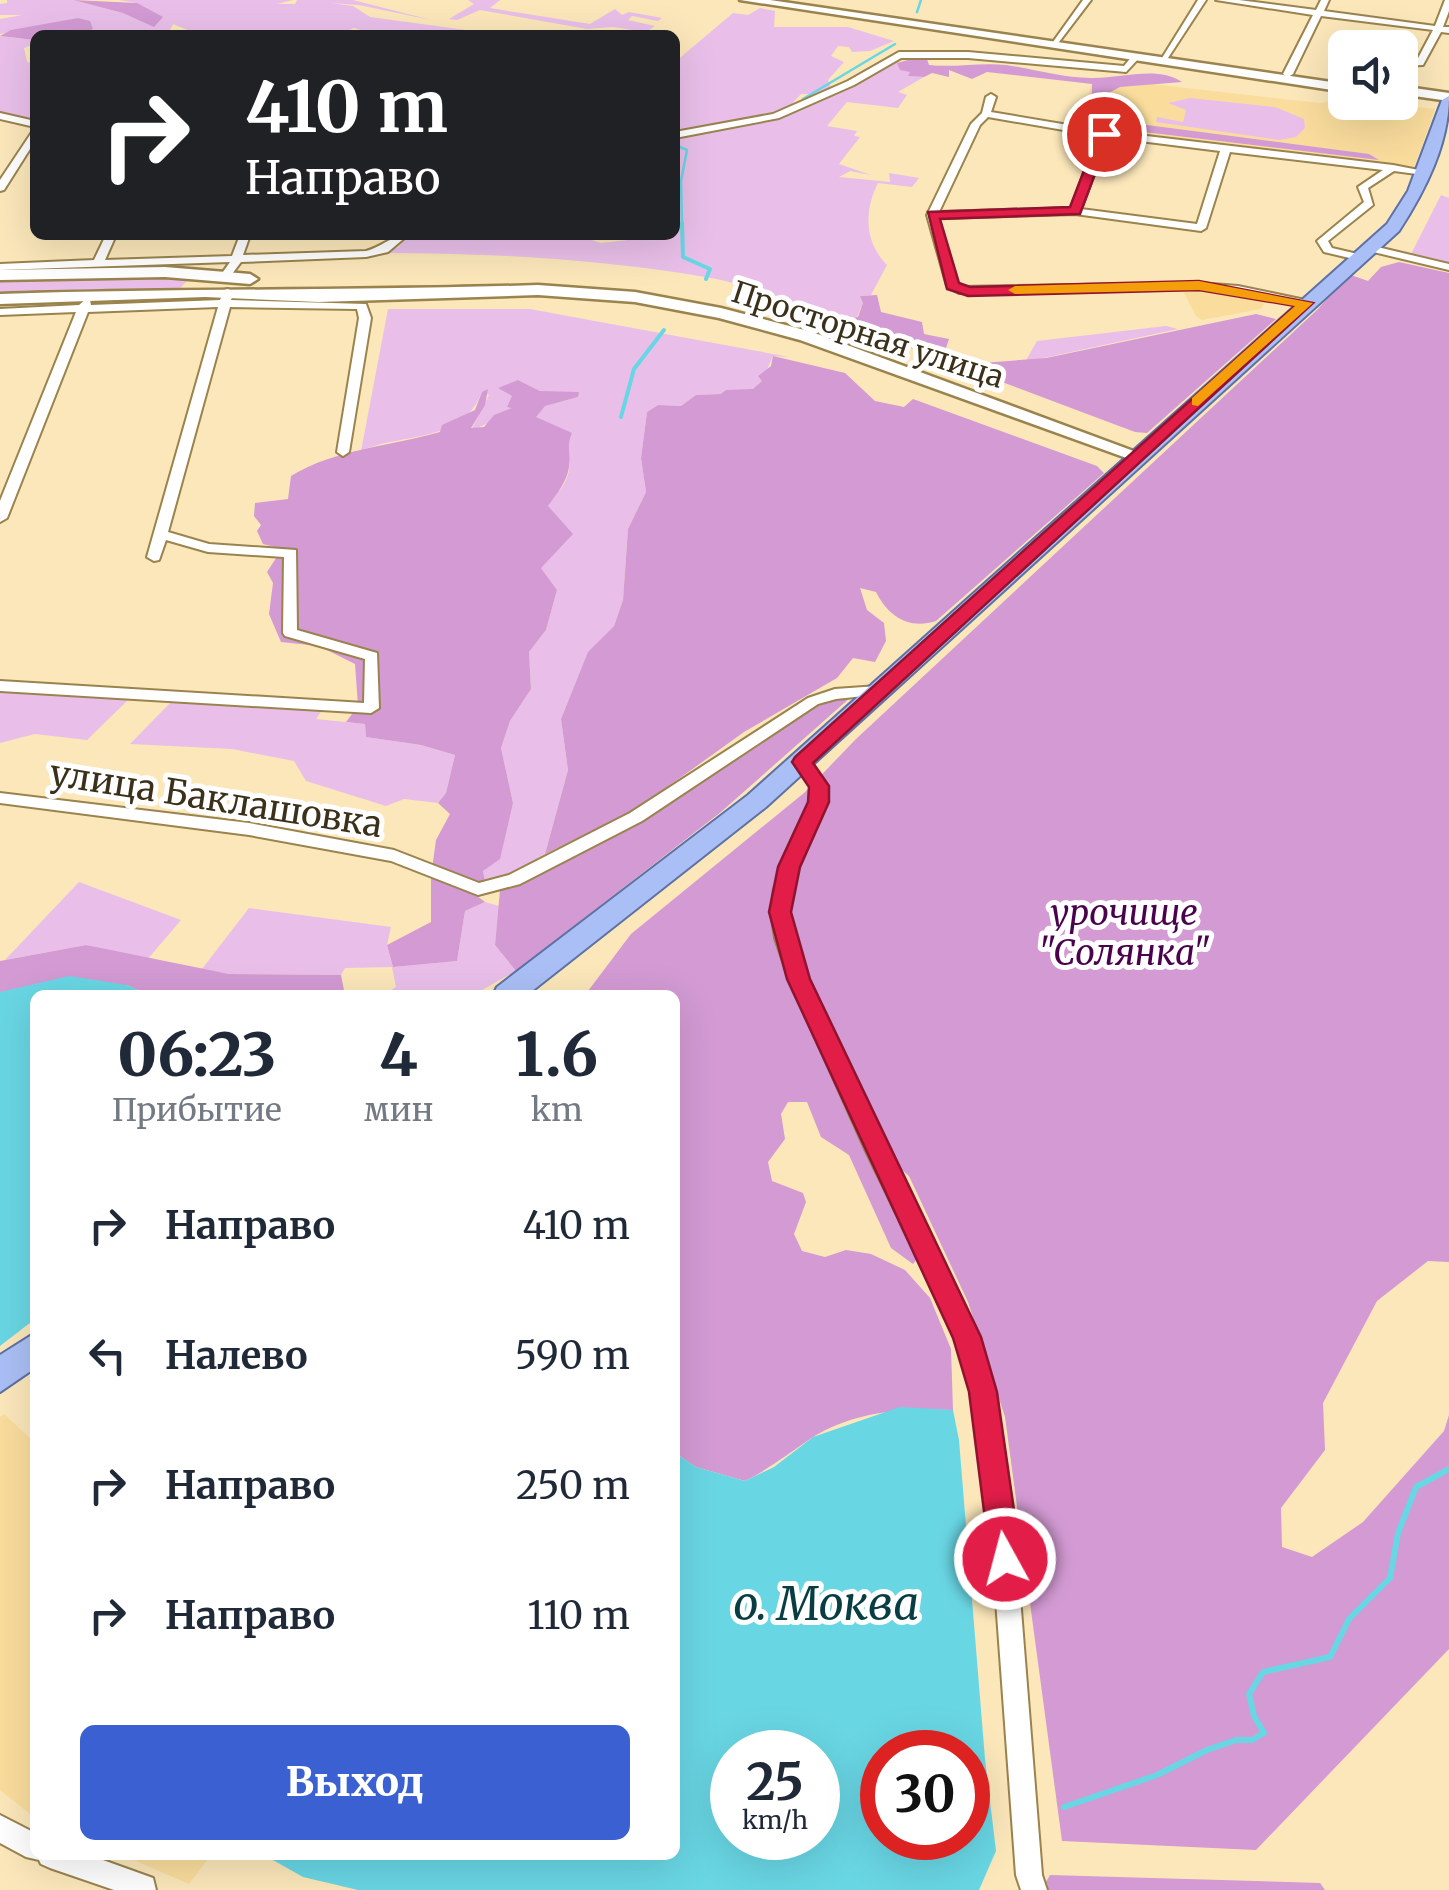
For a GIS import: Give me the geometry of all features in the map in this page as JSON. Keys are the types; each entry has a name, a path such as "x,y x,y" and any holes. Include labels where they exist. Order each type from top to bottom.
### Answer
{"main road":[{"path":"780,0 1328,82"},
{"path":"756,2 1328,83"},
{"path":"512,990 802,762 1406,212 1449,100 1418,96"},
{"name":"Просторная улица","path":"0,275 165,272 226,290"},
{"name":"Просторная улица","path":"0,298 85,303 226,290 572,292 635,298 721,314 846,349 1138,456"},
{"path":"0,1376 30,1352"}],"street":[{"path":"1056,40 1087,0"},
{"path":"1165,56 1202,0"},
{"path":"1220,0 1444,29"},
{"path":"1288,74 1325,0"},
{"path":"1418,63 1444,29 1449,0"},
{"path":"680,134 776,116 851,83 900,54 968,55 1126,69 1136,57"},
{"path":"990,97 986,114 968,139 932,215 952,286 968,292 1199,286 1304,305"},
{"path":"986,114 1104,134 1424,172"},
{"path":"0,116 30,123"},
{"path":"1075,211 1104,134"},
{"path":"0,188 30,142"},
{"path":"932,215 1075,211 1201,228 1226,148"},
{"path":"1394,168 1368,181 1364,187 1369,203 1366,207 1341,220 1322,241 1328,250 1449,267"},
{"path":"98,264 109,240"},
{"path":"154,556 226,290 243,240"},
{"path":"0,266 366,254 384,250 397,240"},
{"path":"226,290 366,308 343,452"},
{"path":"0,312 85,303 0,518"},
{"path":"0,686 371,708 372,656 290,633 291,553 208,548 160,534"},
{"name":"улица Баклашовка","path":"0,798 249,829 394,856 478,890 514,880 636,817 813,701 835,694 878,691"},
{"path":"802,762 819,786 818,802 782,888 784,938 837,1064 967,1337 983,1392 1005,1559 1029,1875 1034,1890"},
{"path":"0,1828 30,1845"},
{"path":"65,1860 144,1887"}],"shaded area":[{"path":"73,0 123,13 137,3 119,0 293,0 277,4 295,4 297,0 353,0 431,20 359,5 331,3 353,6 370,17 466,30 187,30 173,24 170,30 91,30 78,18 0,34 0,19 22,15 0,15 0,4"},
{"path":"468,0 500,0 490,8 590,24 615,9 622,15 629,12 662,18 658,21 632,16 628,20 655,26 649,30 587,29 480,10 457,20 449,19 474,4"},
{"path":"760,8 775,11 774,27 848,27 894,41 870,51 852,52 849,47 838,46 831,56 844,62 828,80 831,88 818,94 801,94 787,109 773,115 680,130 680,58 733,13 748,15"},
{"path":"0,36 30,39 30,46 24,48 30,62 30,122 0,114"},
{"path":"904,59 897,63 910,71 909,76 924,77 898,92 907,95 898,108 847,102 827,126 857,131 854,136 860,137 839,164 871,175 850,171 839,177 890,182 889,173 919,178 912,187 878,183 870,204 870,236 887,265 871,295 861,296 863,303 857,317 821,313 730,282 670,271 547,258 382,253 404,240 601,243 680,240 680,135 771,120"},
{"path":"1152,84 1328,102 1328,120 1418,120 1418,107 1435,109 1413,171 1080,130 1091,86"},
{"path":"1190,98 1275,107 1304,119 1305,128 1296,137 1279,140 1156,122 1157,117 1183,122 1186,110 1168,103"},
{"path":"1441,195 1449,198 1449,264 1410,256"},
{"path":"192,276 178,290 0,296 0,278"},
{"path":"1229,290 1266,301 1261,309 1202,320 1183,291"},
{"path":"388,309 530,309 789,357 773,356 762,381 753,390 696,395 681,406 658,405 647,412 641,458 646,492 628,529 623,600 614,626 588,653 561,719 568,770 545,854 504,878 485,882 483,872 513,803 501,748 510,721 531,689 529,652 546,630 557,590 541,568 543,528 548,506 566,480 568,451 551,429 535,418 544,406 578,397 540,391 518,380 512,396 515,407 483,426 471,430 489,395 482,392 460,421 445,429 361,451"},
{"path":"1166,326 1178,329 1025,362 1037,341"},
{"path":"0,691 129,699 87,740 35,734 0,743"},
{"path":"172,701 323,709 316,719 365,724 366,737 421,745 455,755 446,793 438,803 404,799 386,806 306,781 294,761 232,749 130,744"},
{"path":"79,882 181,920 147,960 86,945 5,960"},
{"path":"485,902 499,906 495,945 516,971 482,990 391,990 396,987 392,967 345,968 341,975 229,974 202,969 249,908 391,927 387,945 393,967 457,961 465,911"},
{"path":"4,1414 30,1438 30,1814 0,1790 0,1417"},
{"path":"134,1860 207,1860 189,1884"}],"green space":[{"path":"73,0 137,3 163,17 154,27 123,13"},
{"path":"78,18 90,21 93,29 30,30 30,39 0,36 11,30"},
{"path":"919,57 927,59 929,65 1006,65 1080,78 1161,74 1182,82 1120,87 1092,102 1092,84 987,72 972,79 949,70 949,77 932,73 908,76 910,72 900,70 897,63"},
{"path":"1080,116 1097,122 1116,121 1369,154 1379,160 1092,125 1075,121"},
{"name":"урочище \"Солянка\"","path":"1399,262 1449,273 1449,1262 1428,1261 1377,1301 1323,1403 1325,1450 1281,1508 1282,1547 1312,1557 1363,1522 1444,1431 1449,1415 1449,1649 1256,1850 1062,1841 1005,1417 968,1302 909,1176 861,1134 918,1258 913,1264 891,1248 849,1155 821,1137 807,1102 788,1102 781,1114 785,1139 768,1162 772,1181 803,1193 806,1202 794,1234 802,1251 825,1257 846,1250 871,1254 905,1270 930,1298 951,1349 953,1410 898,1411 843,1422 745,1481 696,1467 680,1456 680,990 589,990 631,934 804,793 856,739 1318,309 1348,274 1368,281 1381,267"},
{"path":"877,295 881,312 922,322 924,334 949,339 945,351 932,350 929,355 839,320 858,317 863,303 860,296"},
{"path":"1256,314 1276,319 1147,433 1135,432 957,365 1046,358"},
{"path":"773,356 845,373 875,401 904,407 913,399 1097,466 1104,473 936,621 917,624 900,619 876,592 860,588 867,610 884,623 886,641 875,662 853,658 837,678 744,732 634,811 545,854 568,770 561,719 588,652 614,626 623,600 628,529 646,492 641,458 647,412 658,405 681,406 696,395 753,389 762,381 758,376 771,366"},
{"path":"518,380 540,391 579,392 578,397 545,406 536,417 572,433 568,472 548,506 573,534 541,568 557,590 546,630 529,652 531,689 510,721 501,748 513,803 500,859 483,871 485,882 470,882 432,869 436,840 450,814 438,803 446,793 455,755 421,745 366,737 365,724 346,722 358,706 355,664 319,646 281,642 269,614 273,583 267,572 282,549 263,544 257,531 261,525 254,516 255,503 288,499 291,476 326,460 440,432 442,425 475,410 482,392 488,389 485,405 471,428 484,427 494,415 512,408 507,407 512,396 498,388"},
{"path":"851,697 721,812 516,971 495,945 500,890 544,870 818,702"},
{"path":"431,878 473,893 485,902 465,911 457,961 393,967 387,945 431,922"},
{"path":"86,945 229,974 341,975 344,990 138,990 127,985 0,992 0,961"},
{"path":"1050,1875 1320,1883 1325,1890 1041,1890"}],"water":[{"path":"69,976 138,990 30,990 30,1323 0,1346 0,992"},
{"name":"о. Моква","path":"900,1407 953,1410 959,1440 983,1730 860,1730 860,1860 990,1860 990,1801 996,1851 979,1890 358,1890 303,1877 273,1860 680,1860 680,1456 696,1467 745,1481 774,1467 813,1437"}],"waterway":[{"path":"917,12 921,0"},
{"path":"803,99 895,44"},
{"path":"680,147 687,150 681,181 682,226"},
{"path":"682,223 683,257 710,269 706,279"},
{"path":"621,417 634,369 664,330"},
{"path":"1064,1807 1157,1775 1207,1750 1236,1740 1252,1740 1264,1733 1254,1716 1249,1694 1263,1672 1330,1657 1349,1619 1390,1578 1398,1533 1416,1487 1449,1469"}],"slow traffic":[{"path":"1015,290 1199,286 1238,289 1306,303 1198,401"}],"route":[{"path":"1005,1559 983,1392 967,1337 798,979 780,912 789,867 818,802 819,786 802,762 1306,303 1238,289 1199,286 968,292 952,286 932,215 1075,211 1104,134"}]}
